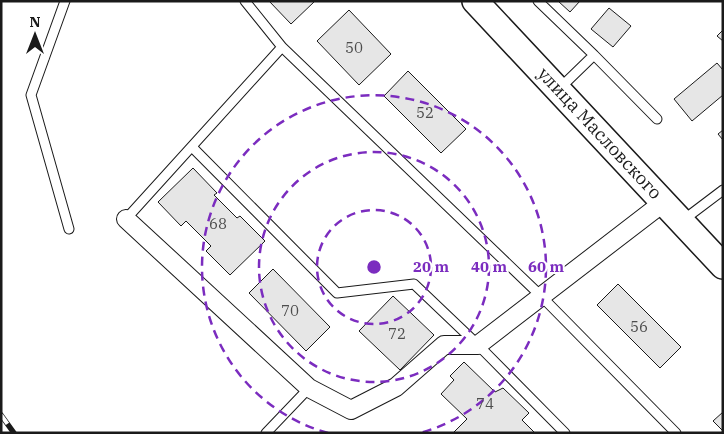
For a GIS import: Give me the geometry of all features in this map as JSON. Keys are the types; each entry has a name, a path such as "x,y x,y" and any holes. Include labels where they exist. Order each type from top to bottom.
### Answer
{"street":[{"name":"улица Масловского","path":"475,1 723,266"},
{"path":"126,219 310,388 351,410 396,387 444,345 478,345 664,202"}],"lane":[{"path":"65,1 31,95 69,229"},
{"path":"245,1 282,47 541,296 676,433"},
{"path":"538,1 658,119"},
{"path":"126,219 282,47"},
{"path":"559,90 594,56"},
{"path":"192,146 337,293 414,284 478,345 565,433"},
{"path":"682,221 723,190"},
{"path":"266,433 310,388"}],"building":[{"path":"269,1 315,1 291,24"},
{"path":"558,1 580,1 570,12"},
{"path":"609,8 631,26 613,47 591,29"},
{"path":"349,10 391,54 359,85 317,41"},
{"path":"723,30 723,41 717,36"},
{"path":"717,63 723,70 723,95 692,121 674,99"},
{"path":"408,71 466,129 441,153 384,96"},
{"path":"723,130 723,140 718,134"},
{"path":"193,168 217,193 214,195 237,218 240,216 265,241 230,275 206,251 211,246 186,221 181,226 158,202"},
{"path":"273,269 330,327 306,351 249,293"},
{"path":"618,284 681,347 660,368 597,305"},
{"path":"393,296 434,335 400,370 359,331"},
{"path":"464,362 495,392 503,388 529,413 522,420 535,433 453,433 467,419 441,394 454,380 450,376"},
{"path":"723,412 723,431 713,421"}],"railway":[{"path":"1,415 14,433"}]}
